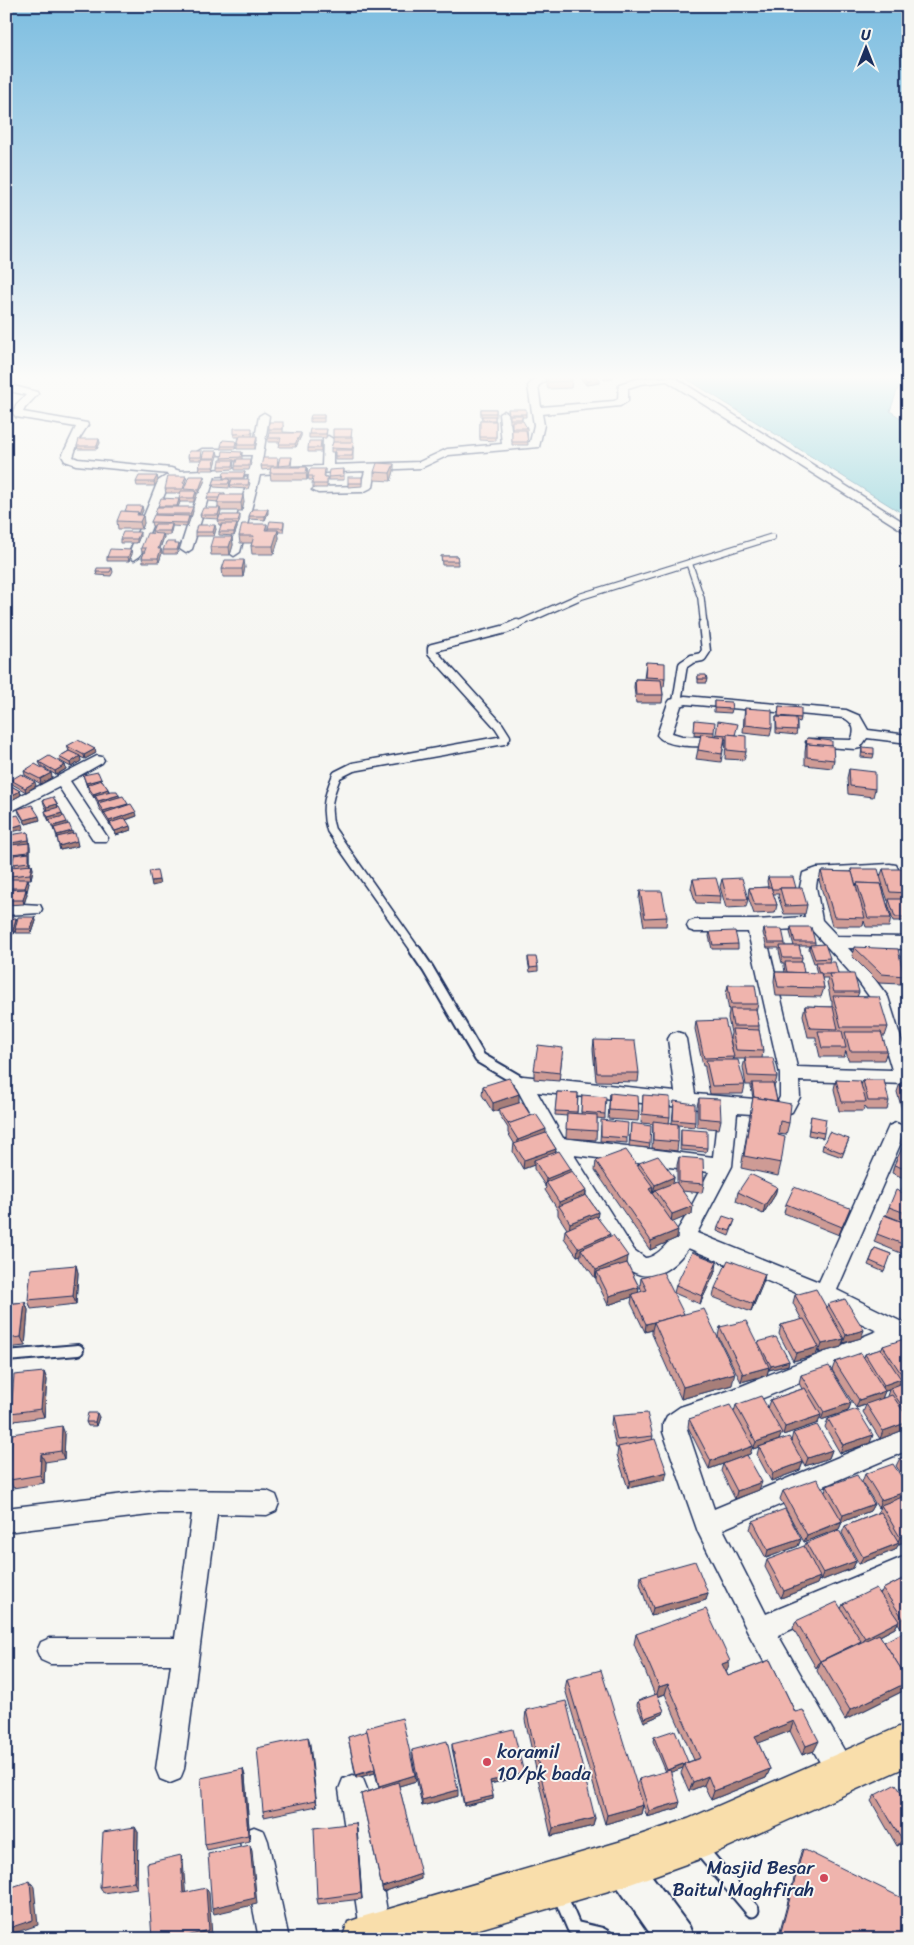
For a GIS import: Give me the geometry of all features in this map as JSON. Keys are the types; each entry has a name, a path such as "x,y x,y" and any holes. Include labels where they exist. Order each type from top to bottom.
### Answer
{"highway":[{"path":"371,1937 622,1864 692,1840 908,1744"}],"street":[{"path":"136,468 170,471 179,475"},
{"path":"234,552 256,468"},
{"path":"134,556 164,481 179,475 360,468"},
{"path":"318,490 364,489 367,487 371,468"},
{"path":"810,468 908,530"},
{"path":"186,549 210,474"},
{"path":"717,742 674,740 666,737 664,735 675,703 685,700 846,714 854,716 859,720 861,733 860,739 855,745 813,742"},
{"path":"861,733 908,739"},
{"path":"6,809 97,760"},
{"path":"61,779 100,838"},
{"path":"789,1074 905,1076 879,998 864,977 814,922 808,887 810,877 818,873 890,869"},
{"path":"6,909 34,910"},
{"path":"695,926 755,926 814,922"},
{"path":"523,1082 728,1105 786,1107 790,1097 789,1074 755,926"},
{"path":"832,942 908,943"},
{"path":"676,1039 686,1100"},
{"path":"523,1082 557,1145 627,1256 634,1263 645,1267 656,1266 666,1259 684,1236 722,1166 728,1105"},
{"path":"824,1294 896,1131"},
{"path":"557,1145 722,1166"},
{"path":"684,1236 824,1294 903,1334"},
{"path":"842,1774 760,1629 707,1524 675,1424 680,1419 903,1334"},
{"path":"707,1524 908,1439"},
{"path":"6,1520 158,1502 267,1503"},
{"path":"170,1770 206,1503"},
{"path":"760,1629 908,1568"},
{"path":"50,1651 186,1651"},
{"path":"353,1789 371,1937"},
{"path":"254,1841 274,1939"},
{"path":"622,1864 676,1939"}],"lane":[{"path":"523,1082 480,1058 428,969 331,830 326,818 326,802 337,775 353,767 501,742 505,739 499,726 432,652 434,646 506,629 579,597 772,537"},
{"path":"677,702 683,665 692,659 702,657 706,651 702,598 688,563"},
{"path":"6,1356 78,1350"},
{"path":"692,1840 752,1910"},
{"path":"555,1884 574,1928 600,1934 609,1939"}],"water":[{"path":"829,468 908,468 908,517"}],"building":[{"path":"271,468 307,468 306,473 270,473"},
{"path":"375,468 392,468 390,473 374,472"},
{"path":"310,469 325,469 324,477 327,477 327,484 312,484 313,476 308,476"},
{"path":"344,469 343,476 328,477 329,470"},
{"path":"224,472 245,472 243,478 223,478"},
{"path":"139,476 157,476 154,482 136,482"},
{"path":"168,476 186,476 183,489 165,489"},
{"path":"189,476 204,476 199,490 184,489"},
{"path":"348,477 362,477 362,483 348,483"},
{"path":"215,479 230,479 228,484 213,484"},
{"path":"232,479 249,479 248,485 230,485"},
{"path":"181,491 196,491 194,498 179,498"},
{"path":"209,493 225,493 220,495 219,498 207,498"},
{"path":"220,495 243,495 241,503 217,503"},
{"path":"161,498 179,499 177,506 158,506"},
{"path":"127,506 142,506 139,515 138,512 125,511"},
{"path":"157,507 193,507 190,514 155,514"},
{"path":"203,508 220,508 218,515 200,515"},
{"path":"252,509 268,509 265,516 249,516"},
{"path":"121,511 138,512 137,515 143,515 140,522 117,521"},
{"path":"154,515 189,516 187,523 151,522"},
{"path":"220,515 240,515 238,521 218,521"},
{"path":"270,521 284,522 283,528 268,528"},
{"path":"155,524 172,524 170,531 152,531"},
{"path":"222,524 237,524 234,532 219,532"},
{"path":"242,524 267,524 265,530 278,530 273,546 251,546 254,536 239,536"},
{"path":"197,525 215,525 213,532 195,532"},
{"path":"123,532 140,532 137,539 120,539"},
{"path":"147,533 163,534 158,549 161,549 158,558 142,558 146,548 141,548"},
{"path":"213,537 232,537 229,547 210,547"},
{"path":"166,542 179,544 177,550 163,550"},
{"path":"110,549 131,550 128,557 107,557"},
{"path":"441,556 457,556 458,561 442,561"},
{"path":"225,560 244,560 242,569 222,569"},
{"path":"97,568 112,568 110,572 96,572"},
{"path":"646,662 665,663 665,678 645,677"},
{"path":"698,675 706,675 707,679 698,679"},
{"path":"635,679 661,680 663,695 636,695"},
{"path":"714,701 731,702 732,709 714,708"},
{"path":"779,706 801,708 801,718 778,716"},
{"path":"745,708 772,710 772,728 745,725"},
{"path":"776,717 796,718 797,730 777,729"},
{"path":"695,720 715,722 714,732 694,731"},
{"path":"718,721 738,724 735,735 716,734"},
{"path":"701,734 725,737 722,754 698,750"},
{"path":"727,734 746,736 746,752 727,750"},
{"path":"807,738 832,741 832,746 807,744 806,747"},
{"path":"78,740 95,749 84,755 67,746"},
{"path":"807,744 833,746 834,760 807,757"},
{"path":"862,747 874,748 874,754 862,753"},
{"path":"69,751 80,756 70,763 59,757"},
{"path":"49,756 65,765 55,771 39,762"},
{"path":"35,764 51,773 40,779 24,771"},
{"path":"849,769 875,772 875,789 850,786"},
{"path":"98,772 101,779 86,783 83,775"},
{"path":"21,774 35,782 25,788 11,780"},
{"path":"102,780 108,789 93,794 87,785"},
{"path":"6,783 20,791 9,797 6,796"},
{"path":"117,791 119,795 98,801 95,795"},
{"path":"123,796 128,804 103,811 98,803"},
{"path":"53,797 57,804 47,807 43,800"},
{"path":"131,804 136,812 109,821 104,813"},
{"path":"32,805 39,816 24,820 18,809"},
{"path":"59,807 62,813 48,817 45,811"},
{"path":"18,815 23,824 7,829 6,818"},
{"path":"64,816 67,822 53,826 49,820"},
{"path":"125,818 130,826 115,831 110,823"},
{"path":"69,824 72,831 57,835 54,828"},
{"path":"28,832 29,840 11,843 10,835"},
{"path":"75,833 77,841 59,846 57,837"},
{"path":"29,843 29,852 11,854 11,845"},
{"path":"29,853 29,862 13,864 14,855"},
{"path":"32,865 30,874 10,876 11,867"},
{"path":"851,869 878,869 883,886 881,884 857,883 856,886"},
{"path":"883,869 904,869 908,881 908,893 890,892"},
{"path":"157,870 159,880 151,881 149,871"},
{"path":"821,871 852,872 865,918 834,917"},
{"path":"768,877 793,877 796,888 772,889"},
{"path":"716,878 721,896 697,895 693,879"},
{"path":"742,878 748,899 727,899 722,879"},
{"path":"7,879 28,879 25,888 6,888"},
{"path":"857,883 881,884 891,918 868,918"},
{"path":"771,887 777,905 755,905 749,888"},
{"path":"780,888 802,888 807,905 785,906"},
{"path":"26,889 23,900 6,900 6,890"},
{"path":"640,891 662,891 667,917 645,918"},
{"path":"889,899 907,899 908,917 895,917"},
{"path":"18,917 35,917 31,929 15,929"},
{"path":"6,918 16,918 13,930 6,930"},
{"path":"791,927 811,927 815,942 795,942"},
{"path":"764,929 782,929 785,943 768,943"},
{"path":"735,931 738,944 713,945 710,932"},
{"path":"825,944 830,958 815,959 810,945"},
{"path":"780,946 799,946 802,958 783,958"},
{"path":"854,947 898,949 904,976 882,974"},
{"path":"528,957 536,957 538,967 530,968"},
{"path":"785,962 802,962 804,973 787,972"},
{"path":"816,962 835,962 838,974 819,973"},
{"path":"775,972 821,973 824,988 778,987"},
{"path":"829,974 854,974 859,992 834,992"},
{"path":"728,985 755,985 758,1004 731,1004"},
{"path":"833,996 879,997 888,1027 841,1027"},
{"path":"805,1006 833,1007 838,1029 810,1028"},
{"path":"730,1009 756,1009 759,1026 733,1026"},
{"path":"725,1020 734,1057 704,1058 696,1021"},
{"path":"732,1029 759,1030 763,1051 736,1050"},
{"path":"818,1031 842,1031 846,1048 822,1048"},
{"path":"845,1032 881,1032 887,1051 850,1051"},
{"path":"594,1040 635,1041 639,1073 597,1073"},
{"path":"538,1045 563,1048 560,1073 534,1070"},
{"path":"745,1058 773,1058 777,1077 748,1076"},
{"path":"706,1060 738,1060 745,1085 712,1086"},
{"path":"509,1078 519,1094 493,1103 483,1086"},
{"path":"836,1080 860,1081 866,1102 842,1102"},
{"path":"863,1080 884,1080 889,1101 868,1101"},
{"path":"752,1083 773,1083 777,1101 754,1097"},
{"path":"900,1083 908,1083 908,1111"},
{"path":"557,1092 578,1093 577,1112 555,1111"},
{"path":"610,1093 638,1096 639,1112 609,1110"},
{"path":"582,1095 606,1097 605,1114 581,1112"},
{"path":"643,1095 670,1097 670,1117 642,1114"},
{"path":"753,1097 791,1104 789,1123 780,1121 778,1135 785,1137 781,1163 744,1156"},
{"path":"699,1098 720,1099 721,1120 699,1118"},
{"path":"674,1101 695,1104 695,1122 673,1120"},
{"path":"522,1102 531,1116 508,1124 499,1109"},
{"path":"567,1113 597,1115 597,1131 566,1129"},
{"path":"536,1114 546,1129 518,1140 508,1124"},
{"path":"811,1116 826,1119 824,1133 809,1130"},
{"path":"601,1120 628,1123 627,1138 601,1136"},
{"path":"653,1121 678,1124 678,1142 653,1140"},
{"path":"631,1123 651,1126 650,1144 630,1141"},
{"path":"908,1126 908,1138 902,1135"},
{"path":"681,1129 707,1131 707,1148 681,1146"},
{"path":"829,1132 849,1139 843,1153 823,1145"},
{"path":"546,1133 556,1149 524,1160 514,1144"},
{"path":"903,1146 908,1148 908,1170 894,1165"},
{"path":"626,1150 653,1187 649,1189 678,1230 651,1241 596,1161"},
{"path":"559,1151 571,1169 546,1179 534,1160"},
{"path":"658,1156 674,1177 655,1185 639,1163"},
{"path":"679,1157 703,1159 704,1184 679,1182"},
{"path":"572,1171 586,1191 559,1202 546,1182"},
{"path":"750,1174 777,1187 765,1205 738,1192"},
{"path":"676,1182 693,1206 672,1214 655,1190"},
{"path":"794,1187 850,1208 842,1227 786,1204"},
{"path":"896,1190 908,1195 908,1214 889,1207"},
{"path":"586,1195 598,1212 570,1223 559,1206"},
{"path":"884,1215 908,1224 908,1246 877,1234"},
{"path":"596,1216 610,1234 578,1248 565,1230"},
{"path":"723,1216 735,1220 730,1231 718,1227"},
{"path":"613,1235 628,1256 596,1270 581,1249"},
{"path":"875,1248 891,1254 886,1268 870,1261"},
{"path":"692,1252 717,1262 702,1296 676,1285"},
{"path":"728,1260 765,1274 753,1304 715,1288"},
{"path":"627,1263 639,1287 609,1296 597,1272"},
{"path":"76,1265 73,1296 28,1300 31,1269"},
{"path":"663,1272 684,1314 646,1324 632,1294 647,1290 641,1278"},
{"path":"816,1289 844,1339 822,1344 795,1295"},
{"path":"845,1299 864,1330 846,1335 828,1304"},
{"path":"25,1302 21,1337 6,1339 6,1304"},
{"path":"704,1309 735,1373 683,1387 654,1322"},
{"path":"804,1319 819,1347 796,1353 781,1325"},
{"path":"746,1321 769,1367 743,1374 720,1327"},
{"path":"776,1337 789,1361 771,1366 758,1342"},
{"path":"904,1339 908,1344 908,1376 904,1378 883,1346"},
{"path":"881,1349 901,1379 884,1385 865,1354"},
{"path":"861,1353 885,1391 859,1400 835,1362"},
{"path":"829,1366 851,1403 824,1412 801,1375"},
{"path":"44,1372 41,1409 11,1413 14,1375"},
{"path":"908,1381 908,1415 890,1388"},
{"path":"805,1388 821,1415 785,1427 770,1400"},
{"path":"892,1395 908,1418 908,1422 883,1431 866,1404"},
{"path":"761,1396 782,1433 756,1442 736,1405"},
{"path":"730,1405 753,1446 711,1461 689,1419"},
{"path":"857,1409 873,1435 843,1445 828,1419"},
{"path":"88,1413 97,1413 95,1422 86,1422"},
{"path":"647,1413 653,1436 617,1440 612,1416"},
{"path":"817,1425 832,1450 808,1458 793,1433"},
{"path":"62,1426 61,1451 41,1454 40,1475 10,1480 12,1434"},
{"path":"789,1437 803,1462 773,1473 759,1447"},
{"path":"655,1439 667,1472 630,1481 618,1447"},
{"path":"747,1455 762,1482 737,1491 723,1464"},
{"path":"908,1455 908,1471 900,1458"},
{"path":"893,1464 908,1487 908,1491 881,1500 865,1474"},
{"path":"857,1475 874,1504 843,1515 827,1486"},
{"path":"817,1479 842,1521 807,1535 783,1491"},
{"path":"908,1495 908,1534 900,1537 881,1505"},
{"path":"785,1509 801,1539 768,1550 753,1521"},
{"path":"881,1512 899,1543 863,1557 845,1526"},
{"path":"839,1530 856,1561 823,1573 806,1543"},
{"path":"804,1546 820,1577 784,1591 767,1560"},
{"path":"695,1561 708,1593 653,1608 641,1576"},
{"path":"908,1576 908,1623 907,1624 883,1589"},
{"path":"876,1588 899,1621 865,1638 843,1604"},
{"path":"837,1602 861,1641 820,1661 796,1621"},
{"path":"706,1609 730,1661 722,1664 728,1676 770,1660 795,1712 803,1710 819,1741 806,1746 794,1721 755,1736 770,1769 714,1791 708,1776 693,1782 684,1764 700,1758 668,1684 659,1687 636,1634"},
{"path":"908,1630 908,1680 884,1642"},
{"path":"879,1634 908,1682 850,1710 821,1661"},
{"path":"601,1670 643,1805 607,1815 567,1679"},
{"path":"657,1694 664,1711 645,1718 638,1701"},
{"path":"566,1701 595,1818 553,1828 526,1710"},
{"path":"402,1718 415,1775 379,1786 366,1728"},
{"name":"koramil 10/pk bada","path":"513,1729 524,1773 490,1781 493,1796 464,1803 452,1744"},
{"path":"675,1730 688,1762 667,1770 654,1737"},
{"path":"367,1731 375,1769 356,1775 348,1737"},
{"path":"308,1737 316,1800 263,1811 257,1748"},
{"path":"447,1741 458,1790 422,1800 412,1750"},
{"path":"243,1769 248,1835 205,1844 201,1778"},
{"path":"670,1770 680,1802 649,1811 639,1779"},
{"path":"398,1782 421,1874 382,1887 361,1794"},
{"path":"896,1784 908,1804 908,1837 902,1840 875,1795"},
{"path":"356,1823 361,1893 317,1899 314,1828"},
{"path":"135,1827 134,1882 100,1887 103,1832"},
{"path":"250,1845 255,1898 212,1908 208,1854"},
{"name":"Masjid Besar Baitul Maghfirah","path":"803,1849 908,1901 908,1939 779,1939"},
{"path":"181,1855 183,1893 206,1888 209,1930 176,1939 152,1939 147,1863"},
{"path":"30,1881 33,1920 6,1929 6,1889"}],"place":[{"name":"koramil 10/pk bada","path":"487,1762"},
{"name":"Masjid Besar Baitul Maghfirah","path":"824,1878"}]}
